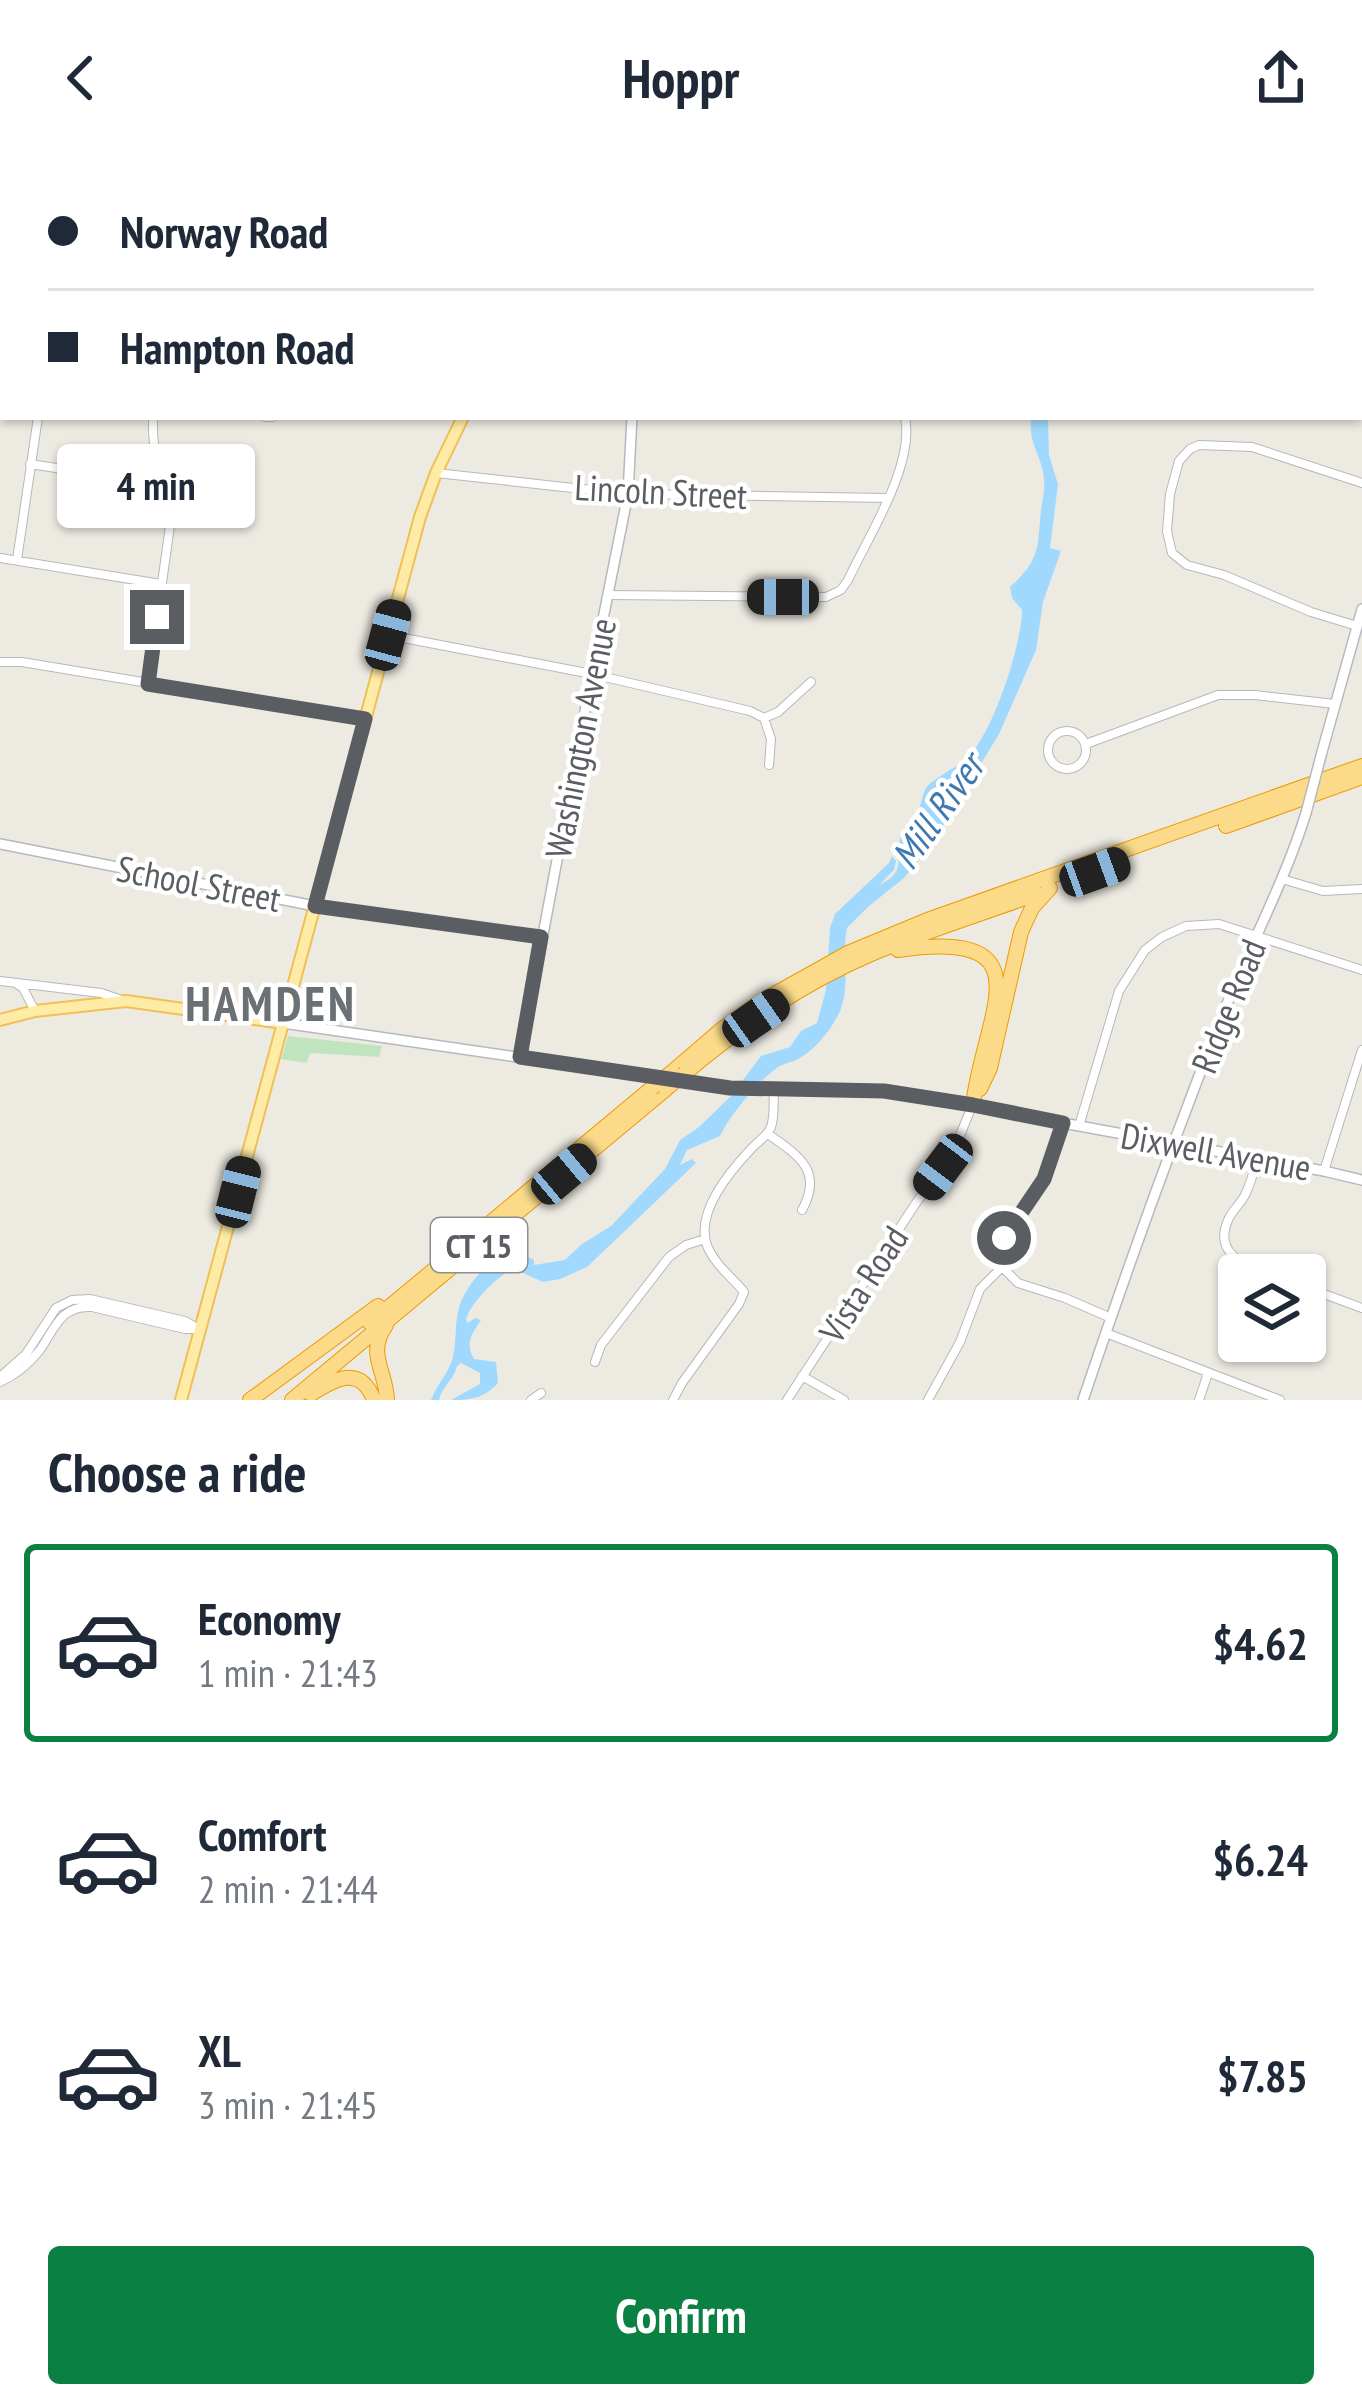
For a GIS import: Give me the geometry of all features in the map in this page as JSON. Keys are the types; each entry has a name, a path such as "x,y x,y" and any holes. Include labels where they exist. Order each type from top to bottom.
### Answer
{"highway":[{"name":"CT 15","path":"279,1400 679,1072 826,970 930,920 1362,766"},
{"name":"CT 15","path":"847,959 1362,777"},
{"path":"973,1105 990,1068 1021,932 1032,908 1050,888"},
{"path":"869,954 962,946 980,952 991,963 997,977 995,1008 977,1070 973,1105"},
{"name":"CT 15","path":"292,1400 659,1088"},
{"path":"250,1400 383,1303 404,1294"},
{"path":"387,1400 376,1343 394,1316"},
{"path":"301,1400 346,1378 365,1383 374,1400"}],"main road":[{"path":"181,1400 420,517 462,420"},
{"name":"Washington Avenue","path":"520,1057 628,494 632,420"},
{"name":"Ridge Road","path":"1083,1400 1226,1007 1306,813 1362,609"},
{"name":"School Street","path":"0,844 315,906 541,937"},
{"name":"Dixwell Avenue","path":"0,1020 34,1011 127,1001 735,1088 874,1090 1362,1180"}],"street":[{"path":"17,560 37,420"},
{"path":"148,684 172,511 161,484 153,420"},
{"path":"608,596 826,597 838,592 904,460 906,420"},
{"path":"1357,626 1187,565 1172,553 1167,532 1174,472 1183,454 1199,445 1252,447 1362,483"},
{"path":"30,464 161,484"},
{"name":"Lincoln Street","path":"436,473 628,494 887,498"},
{"path":"0,557 161,584"},
{"path":"388,635 734,705 764,718 778,712 811,682"},
{"path":"0,662 365,719"},
{"path":"1086,744 1218,695 1255,694 1336,704"},
{"path":"764,718 771,739 769,765"},
{"path":"1062,731 1074,731 1086,744 1084,760 1074,769 1058,767 1048,754 1052,737 1062,731"},
{"path":"1282,880 1323,891 1362,889"},
{"path":"1079,1126 1119,991 1145,950 1186,926 1220,925 1362,970"},
{"path":"0,981 127,1001"},
{"path":"16,983 34,1011"},
{"path":"1324,1171 1362,1050"},
{"path":"673,1400 744,1292 716,1263 705,1239 709,1211 750,1149 768,1134 774,1090"},
{"name":"Vista Road","path":"787,1400 952,1154 973,1105"},
{"path":"928,1400 960,1342 980,1288 1002,1268 1004,1238 1044,1179 1063,1123"},
{"path":"768,1134 808,1171 811,1190 802,1210"},
{"path":"1232,1254 1226,1247 1225,1232 1229,1216 1244,1199 1256,1158"},
{"path":"595,1362 602,1345 669,1257 705,1239"},
{"path":"1002,1268 1018,1282 1111,1318"},
{"path":"1326,1295 1362,1308"},
{"path":"0,1379 26,1354 51,1313 84,1298 98,1305 185,1321 199,1329"},
{"path":"1106,1333 1280,1400"},
{"path":"1199,1400 1208,1372"},
{"path":"802,1376 844,1400"},
{"path":"531,1400 541,1393"}],"green space":[{"path":"288,1036 382,1046 379,1057 311,1053 306,1063 281,1059"}],"water":[{"name":"Mill River","path":"1031,420 1048,420 1049,455 1058,484 1050,548 1061,551 1043,602 1036,650 999,734 935,840 904,878 847,928 845,991 832,1025 811,1050 764,1079 720,1136 687,1150 680,1165 692,1159 696,1163 587,1267 543,1282 514,1269 493,1283 466,1320 481,1320 470,1348 474,1359 496,1362 498,1383 477,1397 451,1400 480,1384 480,1373 461,1363 439,1400 431,1400 453,1357 462,1299 503,1244 534,1260 534,1265 565,1260 611,1226 665,1169 680,1140 731,1096 761,1056 790,1047 801,1031 817,1023 835,914 892,856 894,870 879,885 894,875 902,834 925,790 968,757 987,729 1004,687 1022,610 1010,587 1036,552 1044,491"}],"district":[{"name":"HAMDEN","path":"271,1003"}],"route":[{"path":"157,617 148,684 365,719 315,906 541,937 520,1057 730,1088 884,1091 1063,1123 1044,1179 1004,1238"}]}
